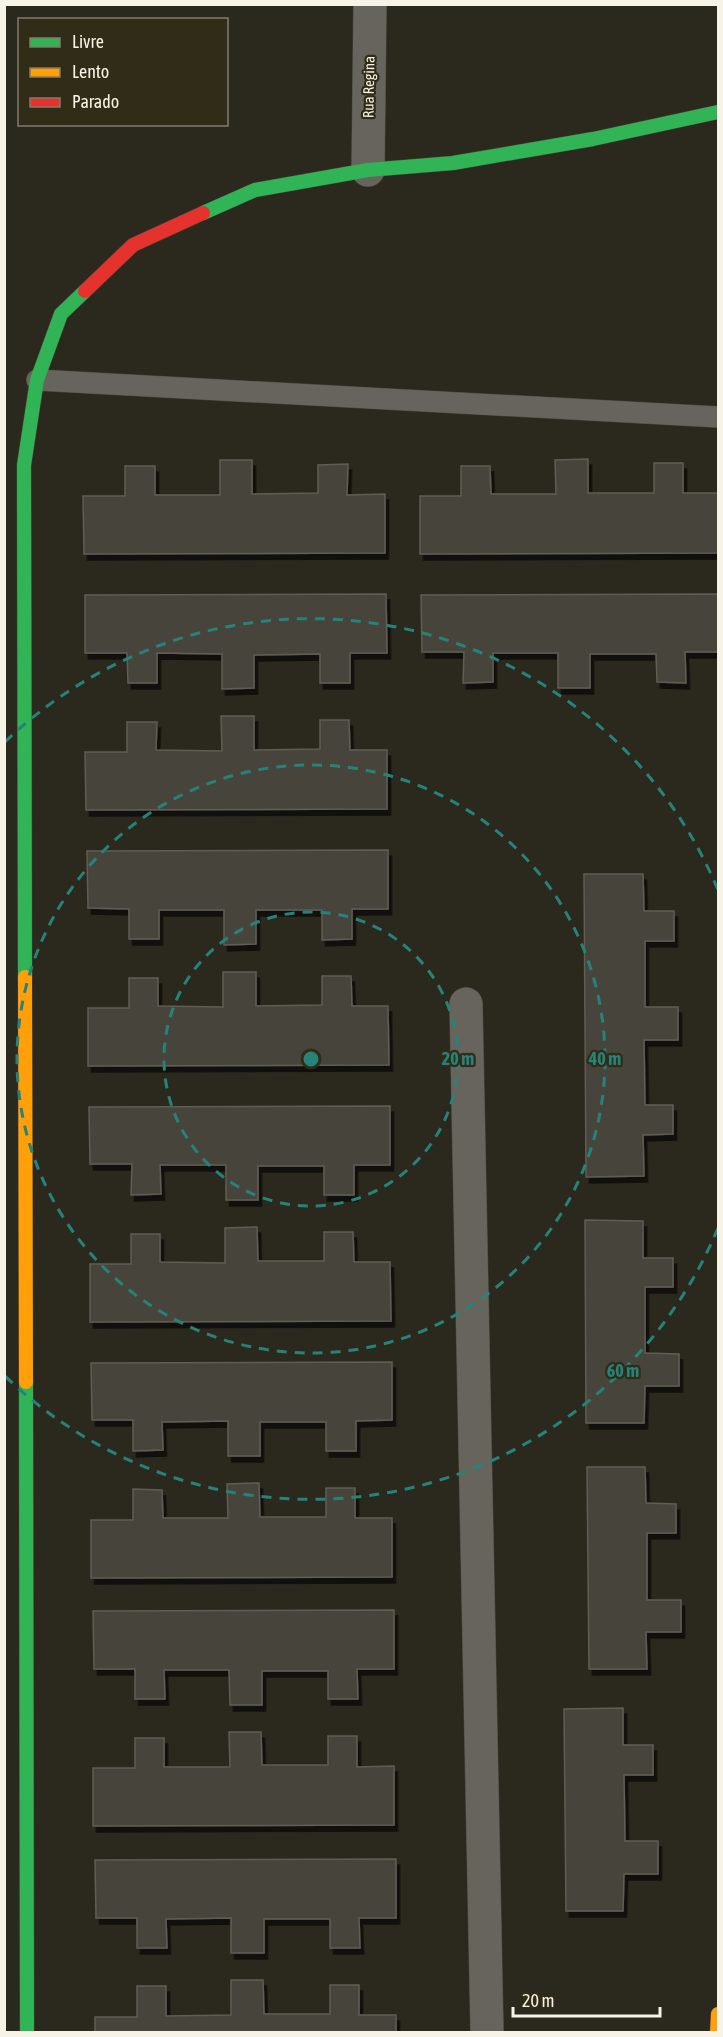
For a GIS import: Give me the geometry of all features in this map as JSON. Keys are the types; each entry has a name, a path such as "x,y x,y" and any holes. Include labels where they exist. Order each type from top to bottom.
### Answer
{"street":[{"name":"Rua Regina","path":"368,170 370,4"},
{"path":"27,2032 24,465 37,380 61,314 133,245 255,190 368,170 453,163 593,138 718,112"},
{"path":"466,1004 487,2032"},
{"path":"717,2032 718,2014"}],"lane":[{"path":"37,380 718,417"}],"building":[{"path":"588,459 588,493 654,493 654,463 683,463 683,493 718,493 718,553 420,554 420,496 461,496 461,466 490,466 491,494 556,494 555,460"},
{"path":"220,460 252,460 252,494 318,493 318,465 348,464 347,495 385,494 385,553 84,554 83,496 125,496 125,466 155,466 155,495 220,495"},
{"path":"386,594 387,653 350,653 350,683 320,683 320,654 254,655 254,688 222,689 222,654 157,653 157,683 128,683 127,653 85,653 85,595"},
{"path":"718,594 718,652 685,652 686,683 657,682 656,654 590,654 590,688 558,688 558,653 493,653 493,682 463,683 464,652 422,652 421,595"},
{"path":"221,716 254,716 254,750 320,749 320,720 349,720 350,750 387,750 387,809 86,810 85,752 127,752 127,722 157,722 156,750 222,751"},
{"path":"388,850 388,909 352,909 352,939 322,940 322,910 256,910 256,944 224,945 224,910 159,910 159,939 129,939 129,909 88,908 87,851"},
{"path":"584,874 643,874 644,911 674,911 674,941 645,941 645,1007 678,1007 678,1040 644,1040 645,1105 673,1105 673,1134 643,1135 644,1176 586,1177"},
{"path":"223,972 256,972 256,1006 322,1005 322,976 351,976 352,1006 388,1006 389,1065 88,1066 88,1008 129,1008 129,978 158,978 158,1006 223,1007"},
{"path":"390,1106 390,1165 354,1165 354,1195 324,1195 324,1166 258,1166 258,1200 226,1200 226,1165 160,1165 161,1194 131,1195 132,1164 90,1164 89,1107"},
{"path":"585,1220 643,1221 643,1258 673,1258 673,1287 645,1287 645,1353 679,1354 679,1386 645,1386 644,1423 586,1423"},
{"path":"257,1227 258,1261 324,1261 324,1232 353,1232 354,1262 390,1262 391,1321 90,1322 90,1264 131,1264 131,1234 160,1234 160,1262 225,1263 225,1228"},
{"path":"392,1362 392,1420 356,1421 356,1451 326,1451 326,1422 260,1422 260,1456 228,1456 228,1421 162,1422 163,1450 133,1451 133,1420 92,1420 91,1363"},
{"path":"587,1467 645,1467 646,1503 676,1504 676,1533 647,1533 647,1600 681,1600 681,1632 646,1632 647,1669 589,1669"},
{"path":"259,1483 260,1517 326,1517 326,1488 355,1488 355,1518 392,1518 392,1577 91,1578 91,1520 133,1520 133,1489 162,1490 163,1518 228,1518 227,1484"},
{"path":"394,1610 394,1669 357,1669 358,1699 328,1699 328,1671 262,1671 262,1705 230,1705 229,1670 164,1670 165,1699 135,1699 135,1669 94,1669 93,1611"},
{"path":"623,1708 623,1745 653,1745 653,1775 624,1775 625,1841 658,1841 658,1874 624,1874 623,1911 566,1911 564,1709"},
{"path":"229,1732 261,1732 262,1765 328,1765 328,1736 357,1736 357,1767 394,1766 394,1825 93,1826 93,1768 135,1768 135,1738 164,1738 164,1767 230,1767"},
{"path":"396,1859 396,1918 359,1918 360,1948 330,1948 330,1919 264,1919 264,1953 231,1953 231,1918 166,1919 167,1948 137,1948 137,1918 96,1918 95,1860"},
{"path":"231,1980 263,1980 264,2014 330,2014 330,1985 359,1985 359,2015 396,2015 396,2032 95,2032 95,2017 137,2017 137,1986 166,1986 166,2016 231,2015"}],"traffic: fast":[{"path":"203,213 255,190 368,170 453,163 593,139 718,112"},
{"path":"25,977 24,465 37,380 61,314 85,291"},
{"path":"26,1382 27,2032"}],"traffic: slow":[{"path":"25,977 26,1382"},
{"path":"717,2032 718,2014"}],"traffic: jam":[{"path":"85,291 133,245 203,213"}]}
